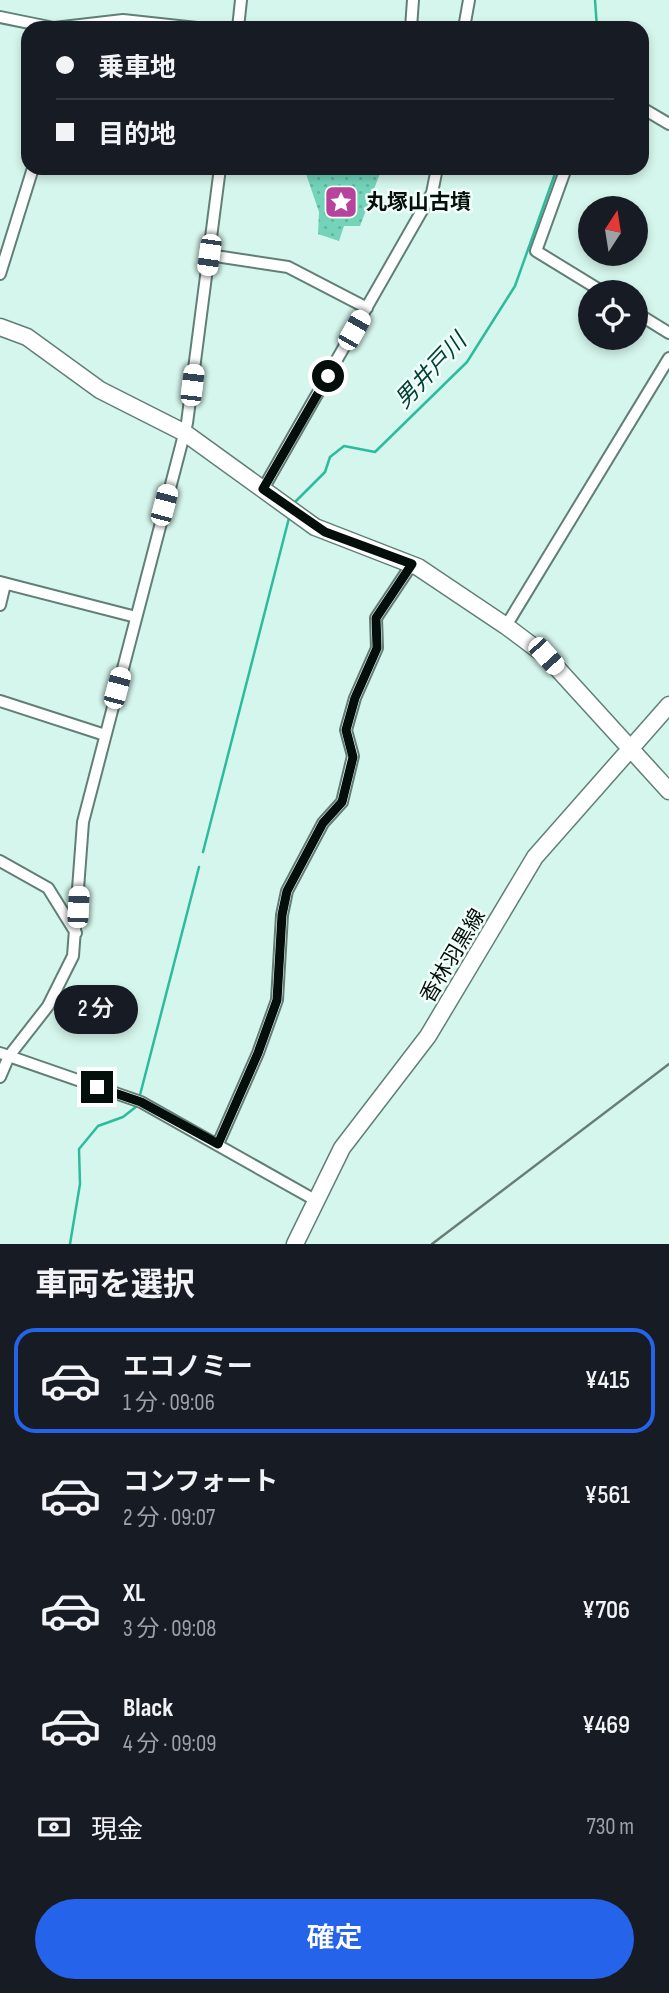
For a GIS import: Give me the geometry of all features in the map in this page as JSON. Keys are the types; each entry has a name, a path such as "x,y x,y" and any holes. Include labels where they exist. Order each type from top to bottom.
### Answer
{"street":[{"path":"239,21 241,0"},
{"path":"412,21 413,0"},
{"path":"465,21 469,0"},
{"path":"0,17 21,21"},
{"path":"108,21 139,21"},
{"path":"649,112 669,124"},
{"path":"0,274 31,175"},
{"path":"0,1077 4,1055 48,1006 73,956 83,822 184,433 219,175"},
{"path":"263,489 432,193 436,175"},
{"path":"563,175 536,251 583,280"},
{"path":"209,255 288,267 367,308"},
{"path":"648,320 669,333"},
{"path":"0,327 27,337 100,390 184,433 325,532 412,564 506,626 546,656 632,747 669,791"},
{"path":"506,626 669,358"},
{"path":"218,1144 258,1053 277,1000 282,915 287,891 323,823 342,802 353,757 346,730 355,698 377,648 376,618 412,564"},
{"path":"0,605 3,583 136,617"},
{"path":"0,701 105,735"},
{"name":"香林羽黒線","path":"295,1244 342,1148 396,1081 458,990 535,857 669,705"},
{"path":"0,861 48,888 76,933"},
{"path":"4,1055 141,1102 315,1200"}],"green space":[{"name":"丸塚山古墳","path":"306,175 379,175 360,226 344,226 339,241 318,234 319,212"}],"waterway":[{"name":"男井戸川","path":"595,0 596,21"},
{"name":"男井戸川","path":"296,501 325,472 330,457 344,446 375,452 467,362 515,286 555,175"},
{"name":"男井戸川","path":"203,852 289,518"},
{"name":"男井戸川","path":"140,1095 199,867"},
{"name":"男井戸川","path":"70,1244 80,1184 79,1149 98,1126 123,1117 137,1106"}],"railway":[{"path":"432,1244 669,1064"}],"place":[{"name":"丸塚山古墳","path":"341,202"}],"route":[{"path":"97,1087 141,1102 218,1144 258,1053 277,1000 279,947 287,891 323,823 342,802 353,757 346,730 355,698 377,648 376,618 412,564 315,527 263,489 328,376"}]}
